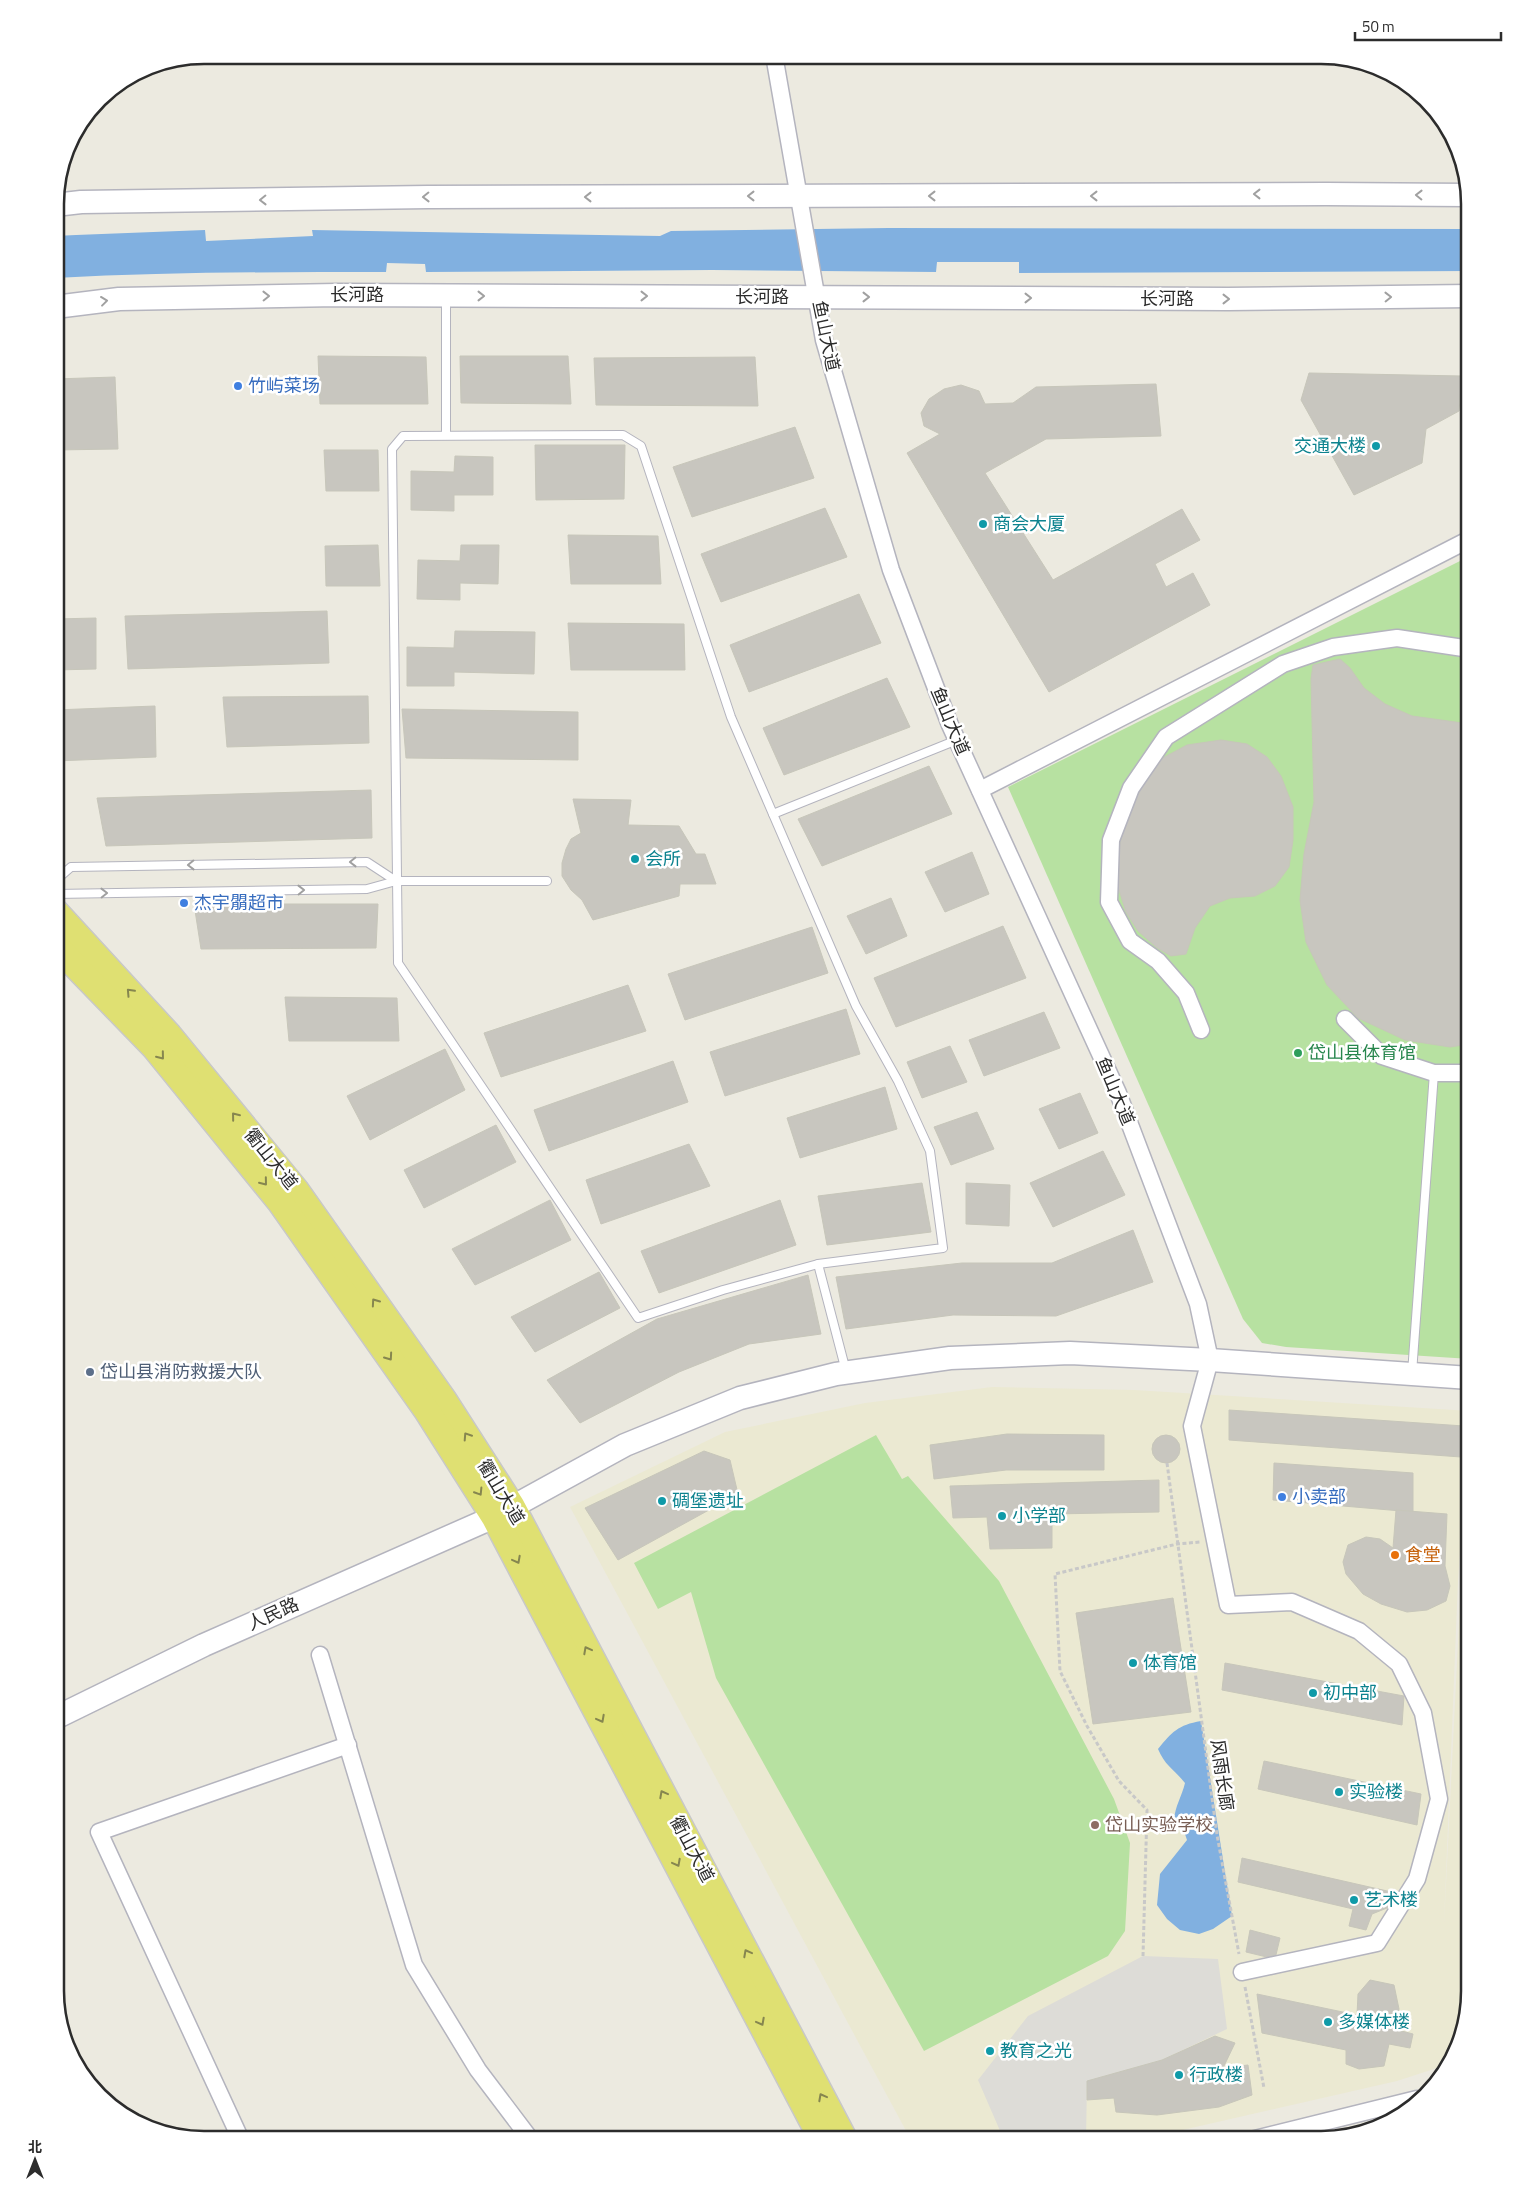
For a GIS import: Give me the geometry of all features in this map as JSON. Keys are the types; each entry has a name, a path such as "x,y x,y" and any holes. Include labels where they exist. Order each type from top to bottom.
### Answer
{"main road":[{"path":"64,204 81,202 428,197 1461,195"},
{"name":"长河路","path":"64,305 119,299 337,295 1228,299 1461,296"},
{"name":"衢山大道","path":"64,921 169,1034 296,1190 444,1400 840,2131"},
{"name":"衢山大道","path":"64,954 154,1048 280,1202 427,1411 503,1512 817,2131"},
{"name":"人民路","path":"64,1714 204,1645 503,1512 625,1445 740,1398 846,1373 950,1358 1070,1354 1210,1360 1461,1377"}],"street":[{"name":"鱼山大道","path":"776,64 827,349 891,570 957,740 1118,1093 1198,1304 1210,1360"},
{"path":"980,790 1461,544"},
{"path":"1201,1030 1186,993 1158,961 1130,941 1109,902 1112,840 1131,788 1166,737 1283,664 1333,647 1397,638 1461,648"},
{"path":"1345,1019 1382,1056 1434,1073 1461,1073"},
{"path":"1210,1360 1192,1426 1228,1605 1292,1602 1359,1631 1399,1664 1423,1713 1439,1799 1417,1879 1377,1943 1242,1972"},
{"path":"320,1655 414,1964 478,2070 524,2131"},
{"path":"237,2131 100,1832 348,1745"},
{"path":"1287,2131 1408,2101"}],"lane":[{"path":"446,296 446,436"},
{"path":"623,435 641,446 731,717 856,1006 898,1081 930,1151 943,1248 818,1264 723,1290 638,1318 398,963 392,449 404,436 446,436 623,435"},
{"path":"773,814 957,740"},
{"path":"64,873 71,867 367,862 396,881"},
{"path":"64,894 367,889 396,881 548,881"},
{"path":"1412,1374 1434,1073"},
{"path":"818,1264 846,1373"}],"path":[{"name":"风雨长廊","path":"1167,1463 1216,1835 1264,2088"},
{"path":"1143,1956 1147,1810 1119,1781 1087,1726 1060,1670 1054,1574 1177,1544"}],"shaded area":[{"name":"岱山实验学校","path":"992,1387 1135,1390 1461,1410 1461,1536 1444,1924 1461,1583 1461,1992 1460,2010 1451,2044 1437,2068 1397,2081 1178,2131 906,2131 570,1507 725,1432 865,1403"},
{"path":"1143,1956 1218,1959 1227,2029 1162,2060 1087,2081 1086,2131 1000,2131 978,2080 1028,2016"}],"green space":[{"name":"岱山县体育馆","path":"1461,560 1461,1358 1286,1347 1262,1343 1243,1319 1008,787"},
{"path":"876,1435 902,1479 908,1476 999,1581 1114,1799 1130,1843 1125,1931 1108,1956 924,2051 716,1678 691,1592 658,1609 634,1563"}],"water":[{"path":"889,228 1461,229 1461,271 1019,273 1019,262 937,262 936,272 712,270 426,272 425,264 387,263 386,272 180,273 64,278 64,236 205,230 206,241 313,236 312,230 660,236 671,231"},
{"path":"1201,1721 1232,1916 1213,1929 1199,1934 1180,1930 1167,1919 1157,1905 1160,1874 1187,1840 1183,1828 1174,1820 1185,1783 1167,1764 1158,1749 1176,1730"}],"building":[{"path":"318,356 426,357 428,404 320,404"},
{"path":"460,356 568,356 571,404 461,403"},
{"path":"755,357 758,406 596,405 594,358"},
{"name":"交通大楼","path":"1309,373 1461,376 1459,411 1426,429 1422,463 1354,495 1301,400"},
{"path":"115,377 118,449 64,450 64,379"},
{"name":"商会大厦","path":"1156,384 1161,436 1046,439 985,473 1053,580 1182,509 1200,540 1155,564 1166,587 1193,573 1210,605 1049,692 907,453 940,434 924,426 921,413 929,399 944,389 961,385 979,391 985,404 1013,403 1036,387"},
{"path":"795,427 814,478 692,517 673,467"},
{"path":"535,445 625,445 624,499 536,500"},
{"path":"324,450 378,450 379,491 326,491"},
{"path":"455,456 493,457 493,495 454,495 454,511 411,510 411,471 454,472"},
{"path":"825,508 847,557 721,602 701,554"},
{"path":"568,535 658,536 661,584 571,584"},
{"path":"378,545 380,586 326,586 325,546"},
{"path":"461,545 499,545 498,584 460,583 460,600 417,599 418,560 460,561"},
{"path":"859,594 881,643 749,692 730,645"},
{"path":"327,611 329,663 128,669 125,616"},
{"path":"96,618 96,669 64,670 64,619"},
{"path":"568,623 684,624 685,670 571,670"},
{"path":"455,631 535,632 534,674 454,672 454,686 407,686 407,647 454,648"},
{"path":"1340,659 1350,668 1364,688 1385,704 1412,716 1461,723 1461,1045 1450,1047 1405,1040 1358,1018 1327,985 1306,942 1300,900 1304,854 1314,802 1311,679 1313,665"},
{"path":"887,678 910,727 784,775 763,728"},
{"path":"368,696 369,743 227,747 223,697"},
{"path":"155,706 156,757 64,761 64,710"},
{"path":"402,709 578,712 578,760 406,758"},
{"path":"1221,740 1247,744 1267,757 1281,776 1293,807 1293,840 1289,867 1275,886 1255,896 1230,898 1210,906 1195,928 1186,954 1171,956 1156,947 1138,931 1126,912 1118,887 1117,856 1127,816 1140,784 1159,760 1187,745"},
{"path":"929,766 952,814 822,866 798,819"},
{"path":"371,790 372,838 106,846 97,798"},
{"name":"会所","path":"573,799 631,800 628,825 679,826 696,854 705,854 716,884 680,884 679,896 593,920 582,900 571,890 562,876 562,863 566,849 571,839 581,833"},
{"path":"972,852 989,894 945,912 925,872"},
{"path":"891,898 907,936 866,954 847,916"},
{"path":"194,904 378,904 376,948 201,949"},
{"path":"1003,926 1026,978 896,1027 874,978"},
{"path":"812,927 828,973 685,1020 668,974"},
{"path":"628,985 646,1031 501,1077 484,1033"},
{"path":"285,997 397,998 399,1041 289,1041"},
{"path":"846,1009 860,1054 725,1096 710,1052"},
{"path":"1044,1012 1060,1048 984,1076 969,1040"},
{"path":"950,1046 967,1082 922,1098 907,1062"},
{"path":"445,1049 465,1090 370,1140 347,1096"},
{"path":"673,1061 688,1102 549,1151 534,1110"},
{"path":"885,1087 897,1129 800,1158 787,1118"},
{"path":"1080,1093 1098,1133 1059,1149 1039,1109"},
{"path":"977,1112 994,1149 951,1165 934,1127"},
{"path":"496,1125 516,1162 424,1208 404,1170"},
{"path":"689,1144 710,1186 601,1224 586,1180"},
{"path":"1103,1151 1125,1195 1053,1227 1030,1183"},
{"path":"922,1183 931,1232 827,1245 818,1196"},
{"path":"966,1183 1010,1185 1009,1226 966,1224"},
{"path":"550,1200 571,1240 475,1285 452,1249"},
{"path":"780,1200 796,1245 659,1293 641,1251"},
{"path":"1133,1230 1153,1282 1056,1316 953,1315 846,1329 836,1277 962,1263 1052,1263"},
{"path":"599,1272 620,1308 535,1352 511,1317"},
{"path":"808,1275 821,1334 749,1344 679,1372 580,1423 547,1380 657,1319"},
{"path":"1229,1410 1461,1426 1461,1457 1229,1440"},
{"path":"1007,1434 1104,1435 1104,1470 1006,1470 934,1479 930,1445"},
{"path":"1166,1435 1176,1439 1180,1449 1176,1459 1166,1463 1156,1459 1152,1449 1156,1439"},
{"name":"碉堡遗址","path":"704,1451 730,1460 738,1494 618,1560 585,1508"},
{"path":"1274,1463 1413,1473 1413,1512 1273,1500"},
{"name":"小学部","path":"1159,1480 1159,1512 1052,1514 1052,1548 990,1549 987,1517 953,1518 950,1486"},
{"name":"食堂","path":"1396,1510 1447,1514 1445,1566 1450,1586 1446,1601 1427,1610 1407,1612 1381,1604 1363,1594 1346,1574 1343,1562 1348,1545 1366,1537 1380,1539 1393,1548"},
{"name":"体育馆","path":"1173,1598 1191,1712 1093,1724 1076,1613"},
{"name":"初中部","path":"1225,1663 1404,1696 1402,1725 1222,1690"},
{"name":"实验楼","path":"1264,1761 1421,1794 1417,1825 1258,1789"},
{"name":"艺术楼","path":"1242,1858 1396,1893 1387,1908 1372,1914 1366,1930 1349,1926 1353,1909 1238,1882"},
{"path":"1250,1930 1280,1938 1275,1959 1246,1952"},
{"name":"多媒体楼","path":"1370,1980 1394,1985 1399,2009 1394,2029 1413,2034 1410,2048 1389,2044 1384,2066 1359,2069 1346,2064 1346,2050 1262,2033 1257,1994 1357,2015 1358,1994"},
{"name":"行政楼","path":"1215,2036 1235,2043 1223,2068 1248,2065 1252,2095 1219,2107 1157,2115 1116,2112 1114,2098 1087,2100 1087,2081 1162,2060"}],"place":[{"name":"竹屿菜场","path":"238,386"},
{"name":"交通大楼","path":"1376,446"},
{"name":"商会大厦","path":"983,524"},
{"name":"会所","path":"635,859"},
{"name":"杰宇朤超市","path":"184,903"},
{"name":"岱山县体育馆","path":"1298,1053"},
{"name":"岱山县消防救援大队","path":"90,1372"},
{"name":"小卖部","path":"1282,1497"},
{"name":"碉堡遗址","path":"662,1501"},
{"name":"小学部","path":"1002,1516"},
{"name":"食堂","path":"1395,1555"},
{"name":"体育馆","path":"1133,1663"},
{"name":"初中部","path":"1313,1693"},
{"name":"实验楼","path":"1339,1792"},
{"name":"岱山实验学校","path":"1095,1825"},
{"name":"艺术楼","path":"1354,1900"},
{"name":"多媒体楼","path":"1328,2022"},
{"name":"教育之光","path":"990,2051"},
{"name":"行政楼","path":"1179,2075"}]}
